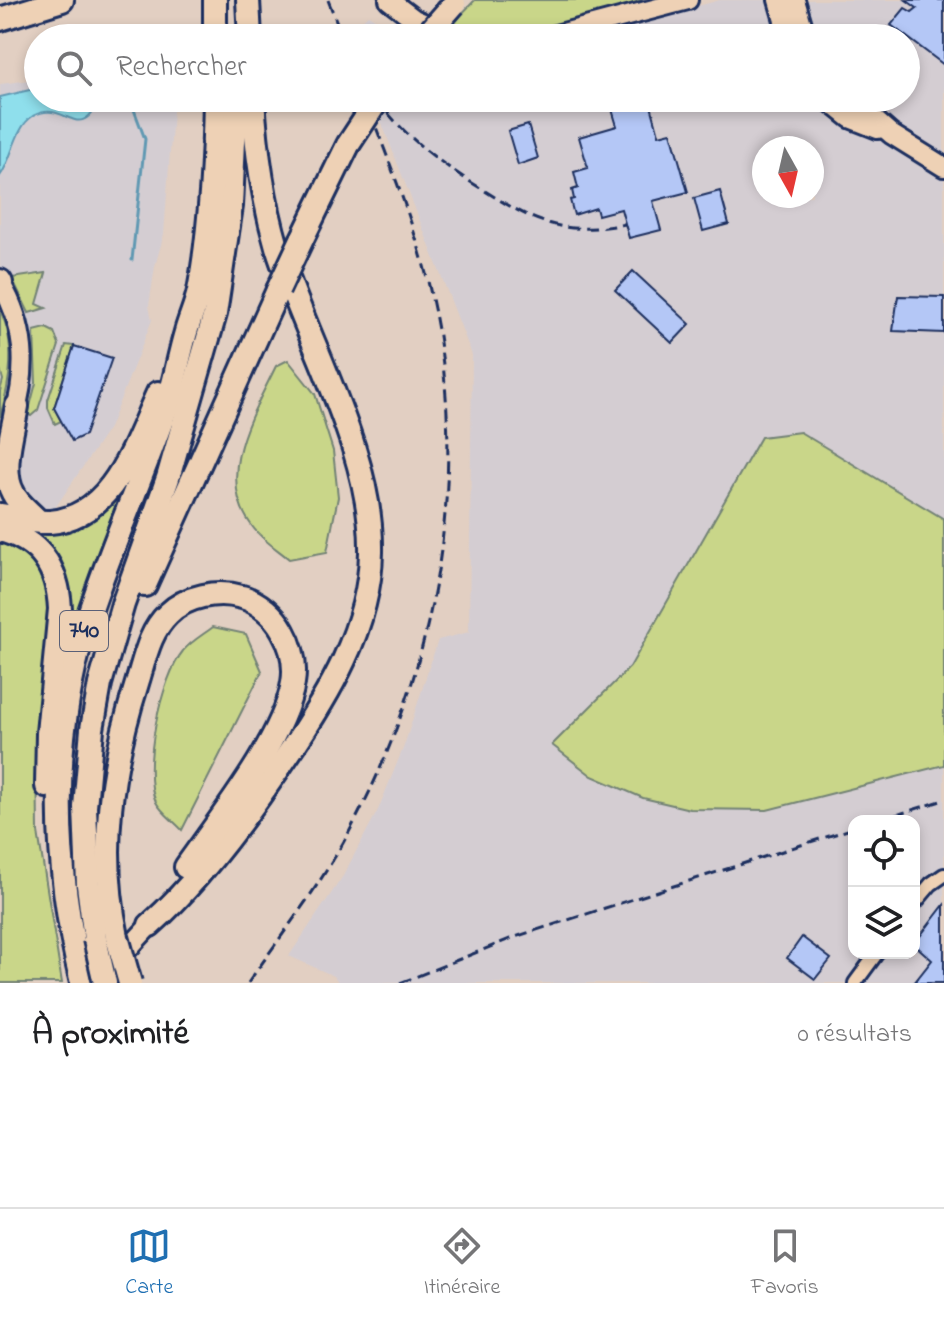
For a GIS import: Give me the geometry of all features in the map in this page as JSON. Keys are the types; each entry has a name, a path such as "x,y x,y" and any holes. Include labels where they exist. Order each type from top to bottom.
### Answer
{"highway":[{"path":"0,8 32,0"},
{"path":"0,19 62,0"},
{"path":"215,0 215,24"},
{"path":"237,0 237,24"},
{"path":"248,0 249,24"},
{"path":"436,24 456,2"},
{"name":"740","path":"84,983 67,943 61,868 65,727 73,674 99,586 165,411 198,293 211,191 214,112"},
{"name":"740","path":"105,983 106,938 88,885 85,807 92,729 100,684 123,604 182,432 215,314 231,206 235,112"},
{"path":"150,925 174,904 294,746 345,658 357,631 368,583 371,552 364,491 351,441 278,247 259,161 254,112"},
{"path":"100,684 125,644 151,569 302,239 348,145 370,112"},
{"path":"0,515 38,521 65,519 98,502 114,482 185,334"},
{"path":"17,406 9,481 16,499 38,521"},
{"path":"0,530 16,534 35,545 47,561 59,593 47,788 51,872 67,943 72,983"},
{"path":"130,983 106,938 109,803 120,738 149,644 168,613 181,604 213,594 244,597 262,607 279,623 294,663 293,685 265,750 232,802 163,897 150,925"}],"street":[{"path":"389,0 426,24"},
{"path":"597,24 688,0"},
{"path":"778,0 785,24"},
{"path":"795,0 802,24"},
{"path":"842,112 891,134"},
{"path":"866,112 891,134 944,167"},
{"path":"0,282 16,314 23,346 23,382 0,464"},
{"path":"920,897 944,875"},
{"path":"84,983 127,950 150,925"},
{"path":"855,983 873,959"}],"shaded area":[{"path":"720,0 944,0 944,983 339,983 334,976 289,956 343,876 378,810 404,746 438,640 469,632 472,355 377,112 920,112 920,24 632,24"},
{"path":"368,15 383,24 359,24"},
{"path":"24,81 24,112 173,112 164,234 149,306 152,320 109,428 24,554 23,983 0,983 0,84"}],"green space":[{"path":"475,0 648,0 567,24 452,24"},
{"path":"46,273 37,304 46,308 29,313 12,278"},
{"path":"0,310 9,337 10,364 0,417 3,380 0,369"},
{"path":"46,328 54,332 59,345 38,410 31,416 28,414 36,383 34,331"},
{"path":"66,345 74,346 54,408 61,421 55,424 48,400"},
{"path":"288,360 315,394 333,451 338,497 327,552 289,559 264,540 252,526 241,506 236,486 241,445 248,424 276,366"},
{"path":"800,432 944,519 944,765 767,810 690,809 643,798 592,776 552,745 630,667 761,437"},
{"path":"129,480 61,692 67,603 27,531"},
{"path":"3,540 33,557 46,574 52,600 37,748 38,832 62,983 0,983 0,543"},
{"path":"213,627 246,634 262,671 182,830 156,802 152,787 152,747 161,702 175,664 193,641"}],"water":[{"path":"24,91 24,112 45,112 33,116 22,128 0,176 0,97"},
{"path":"55,112 93,112 85,119 78,120"}],"building":[{"path":"906,0 944,0 944,65 920,47 920,24 892,24 905,8 912,12 917,8"},
{"path":"613,112 653,112 659,135 671,132 688,192 653,201 661,230 629,238 621,209 598,215 596,208 574,215 570,200 574,199 572,190 578,188 574,172 588,168 579,137 617,126"},
{"path":"528,125 538,158 518,165 508,131"},
{"path":"720,191 729,224 703,231 694,198"},
{"path":"633,271 690,324 672,343 615,290"},
{"path":"898,296 944,297 944,333 893,331"},
{"path":"74,346 112,358 85,435 72,441 54,408"},
{"path":"944,905 944,983 914,983 932,960 920,949 920,936"},
{"path":"802,937 831,959 815,979 787,958"}],"waterway":[{"path":"132,260 145,139 135,112"}],"railway":[{"path":"328,0 337,24"},
{"path":"248,983 332,861 375,781 401,716 422,648 437,579 445,509 448,438 443,368 432,299 419,247 370,112"},
{"path":"388,112 435,157 513,208 563,227 625,224"},
{"path":"896,815 944,800"},
{"path":"400,983 515,937 848,830"}]}
